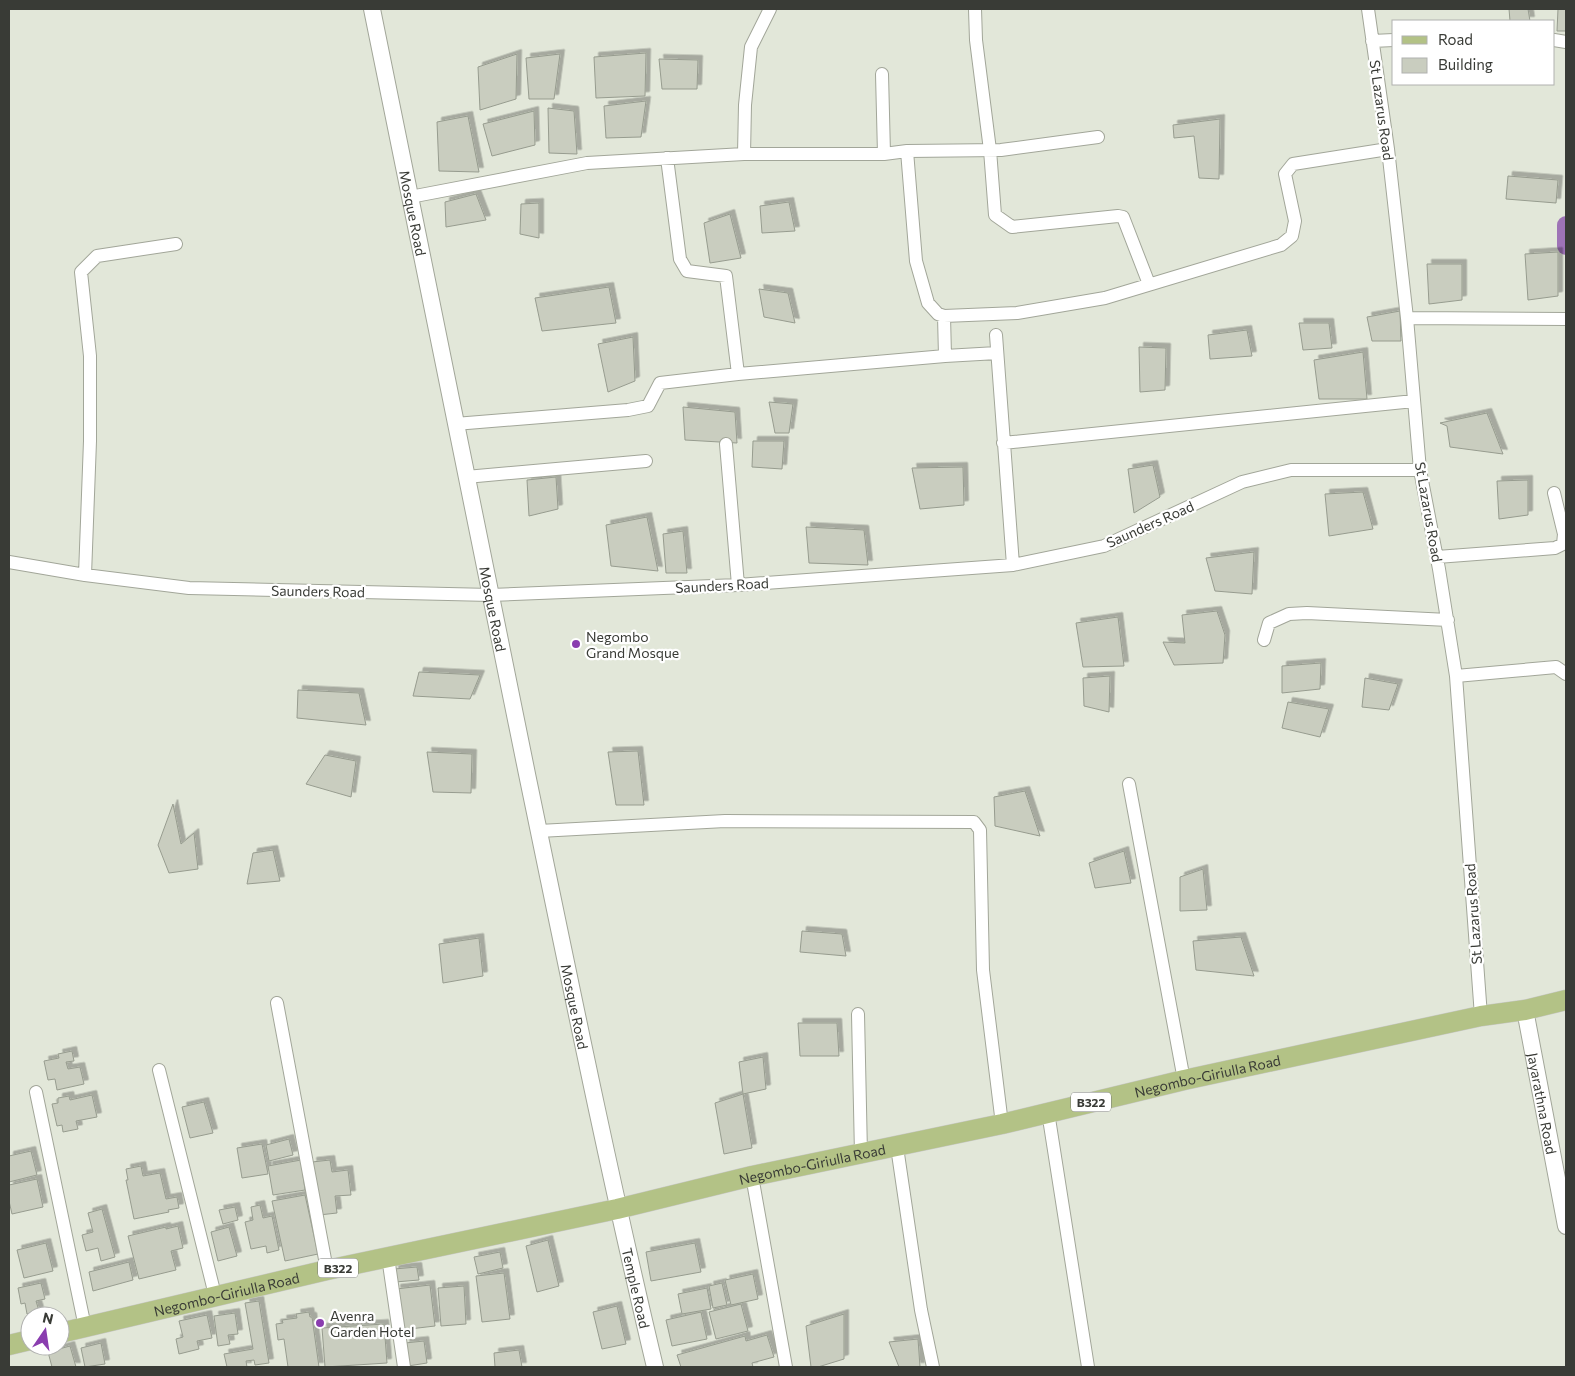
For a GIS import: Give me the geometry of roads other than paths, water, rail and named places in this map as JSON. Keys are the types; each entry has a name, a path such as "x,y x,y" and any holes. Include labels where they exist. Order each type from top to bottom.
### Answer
{"main road":[{"name":"Negombo-Giriulla Road","path":"70,1331 327,1270 617,1209 752,1176 1002,1124 1184,1080 1481,1016 1525,1010 1566,1000"}],"street":[{"name":"Mosque Road","path":"372,9 455,424 617,1209"},
{"path":"744,154 745,105 751,47 770,9"},
{"path":"975,9 976,40 990,150 995,214 1012,226 1123,217 1149,284"},
{"name":"St Lazarus Road","path":"1368,9 1388,149 1407,318 1420,470 1437,557 1456,676 1481,1016"},
{"path":"1372,42 1392,40"},
{"path":"882,74 884,154"},
{"path":"410,197 587,164 744,154 884,154 907,151 990,150 1098,137"},
{"path":"907,151 916,260 928,302 938,314 944,316 1017,313 1105,298 1281,244 1292,236 1295,221 1285,174 1293,164 1388,149"},
{"path":"667,158 680,259 688,271 726,276 738,374"},
{"path":"85,574 90,441 90,356 81,272 97,256 176,244"},
{"path":"944,316 945,356"},
{"path":"1407,318 1566,318"},
{"path":"996,336 1014,565"},
{"path":"455,424 628,410 648,406 660,384 738,374 997,353"},
{"path":"1003,443 1414,401"},
{"path":"726,444 738,585"},
{"path":"466,476 646,461"},
{"name":"Saunders Road","path":"9,562 189,588 490,595 738,585 1014,565 1104,546 1242,482 1291,470 1420,470"},
{"path":"1437,557 1554,548 1563,544 1564,534 1554,493"},
{"path":"1264,640 1269,623 1288,614 1307,613 1448,620"},
{"path":"1456,676 1556,667 1566,674"},
{"path":"1129,784 1184,1080"},
{"path":"539,831 725,821 974,822 980,830 983,970 1002,1124"},
{"path":"277,1003 327,1270"},
{"name":"Jayarathna Road","path":"1525,1010 1566,1226"},
{"path":"858,1014 861,1154"},
{"path":"159,1070 215,1295"},
{"path":"36,1092 85,1327"},
{"path":"1048,1112 1088,1367"},
{"path":"897,1147 921,1310 933,1367"},
{"path":"752,1176 786,1367"},
{"name":"Temple Road","path":"617,1209 655,1367"},
{"path":"388,1257 404,1367"}],"waterway":[{"path":"1566,225 1566,246"}],"place":[{"name":"Negombo Grand Mosque","path":"576,644"},
{"name":"Avenra Garden Hotel","path":"320,1323"}]}
